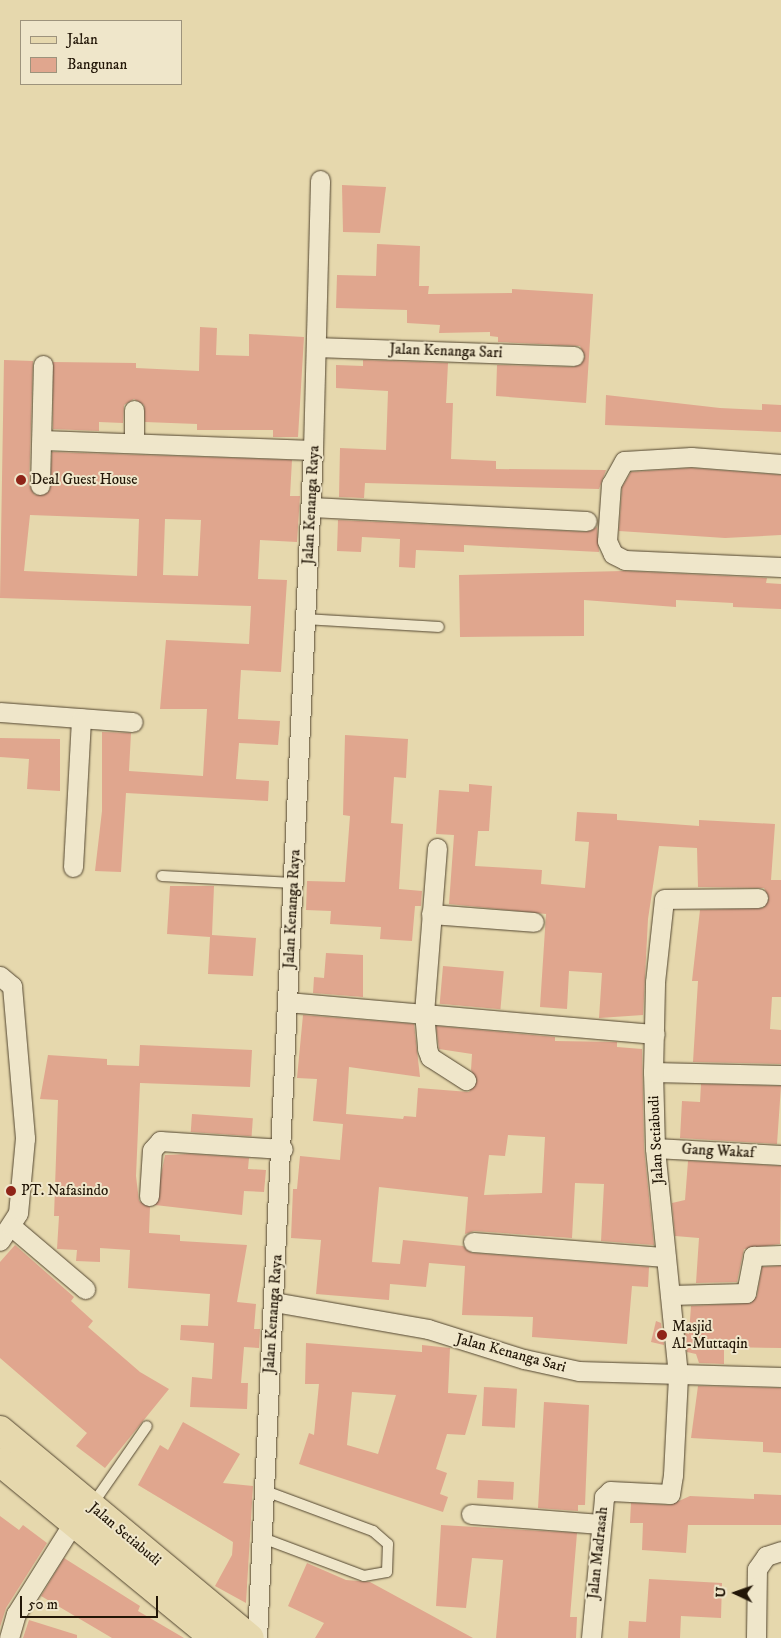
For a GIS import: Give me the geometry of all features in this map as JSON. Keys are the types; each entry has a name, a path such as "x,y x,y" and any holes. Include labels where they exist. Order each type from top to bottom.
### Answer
{"main road":[{"name":"Jalan Setiabudi","path":"0,1430 82,1514 214,1638"},
{"name":"Jalan Setiabudi","path":"0,1462 82,1514 250,1638"}],"street":[{"name":"Jalan Kenanga Raya","path":"257,1638 260,1537 283,1150 293,883 314,450 320,180"},
{"name":"Jalan Kenanga Sari","path":"317,347 574,356"},
{"path":"40,485 43,365"},
{"path":"134,410 134,443"},
{"path":"42,440 314,450"},
{"path":"781,464 691,457 624,461 611,484 608,541 612,554 625,560 781,567"},
{"path":"311,507 587,521"},
{"path":"0,712 133,722"},
{"path":"73,867 81,718"},
{"path":"437,848 424,1012 430,1057 466,1080"},
{"name":"Jalan Setiabudi","path":"673,1475 678,1375 655,1148 653,1072 664,898 758,898"},
{"path":"431,914 534,922"},
{"path":"0,976 12,986 25,1138 22,1196 6,1234 85,1289"},
{"path":"288,1002 424,1012 655,1034"},
{"path":"653,1072 781,1075"},
{"path":"149,1196 152,1150 160,1141 283,1150"},
{"name":"Gang Wakaf","path":"655,1148 781,1155"},
{"path":"473,1242 665,1257"},
{"path":"670,1295 746,1293 753,1256 781,1254"},
{"name":"Jalan Kenanga Sari","path":"274,1302 428,1329 550,1366 678,1375 781,1377"},
{"name":"Jalan Madrasah","path":"591,1638 603,1502 610,1491 670,1494 673,1475"},
{"path":"9,1638 16,1614 82,1514"},
{"path":"471,1514 601,1524"},
{"path":"756,1638 757,1569 766,1556 781,1551"}],"lane":[{"path":"305,618 440,627"},
{"path":"162,876 293,883"},
{"path":"82,1514 147,1426"},
{"path":"260,1537 364,1576 387,1572 390,1559 388,1544 373,1531 263,1490"}],"building":[{"path":"342,185 386,187 380,233 343,232"},
{"path":"377,244 420,246 419,286 429,286 428,294 512,293 512,289 593,294 586,403 496,396 497,365 574,367 585,357 580,346 498,342 498,337 490,336 490,332 439,333 440,325 407,323 407,310 336,308 337,275 376,276"},
{"path":"200,327 217,328 216,355 249,356 249,334 304,337 298,437 273,437 273,430 197,430 197,424 145,422 144,405 134,399 124,405 123,423 99,422 99,431 53,429 53,362 136,363 136,368 199,371"},
{"path":"4,360 33,361 29,485 35,495 50,490 52,452 292,460 290,496 300,496 297,542 260,540 258,579 287,580 281,672 241,670 238,719 280,721 278,745 239,743 236,779 269,781 268,801 126,793 121,872 95,871 102,811 102,732 131,733 129,771 203,776 207,709 160,709 166,640 249,644 251,606 0,598","holes":["30,515 139,519 137,576 24,571","165,519 201,520 198,576 163,575"]},
{"path":"363,360 448,363 446,403 453,403 451,459 496,461 496,469 606,470 599,489 365,483 364,498 339,497 340,448 386,450 388,391 336,388 336,365 363,366"},
{"path":"606,395 720,408 762,410 762,404 781,405 781,432 605,425"},
{"path":"691,468 781,475 781,535 725,538 619,531 622,487 631,472"},
{"path":"338,520 586,532 597,527 599,552 464,545 464,552 416,550 415,568 399,567 400,539 362,537 361,552 337,551"},
{"path":"623,571 767,578 766,583 781,584 781,609 733,607 733,603 676,600 676,607 584,600 584,636 460,637 459,575"},
{"path":"345,735 408,739 406,778 394,777 391,823 403,824 399,889 422,891 421,906 415,906 412,941 380,939 381,927 330,924 331,911 306,910 307,881 345,882 350,816 343,815"},
{"path":"0,738 60,739 60,791 27,789 29,759 0,757"},
{"path":"469,784 492,786 489,831 478,831 475,866 542,870 541,884 585,888 589,842 575,841 577,812 617,814 617,820 699,826 699,820 775,824 771,880 781,880 781,997 772,997 770,1029 781,1030 781,1064 693,1062 698,981 692,981 700,910 763,908 769,898 764,888 698,887 697,848 659,846 648,919 643,1015 599,1018 602,973 569,971 567,1009 540,1007 546,914 449,904 454,835 436,834 439,790 469,792"},
{"path":"170,886 214,886 212,935 256,938 253,976 208,974 210,937 167,934"},
{"path":"326,953 363,955 363,997 313,993 314,977 324,978"},
{"path":"443,966 504,971 500,1009 440,1004"},
{"path":"303,1015 414,1024 420,1077 349,1067 346,1114 403,1119 404,1116 416,1117 418,1088 469,1092 477,1081 471,1070 472,1054 439,1049 436,1026 555,1037 555,1041 617,1042 617,1047 642,1049 644,1148 654,1245 601,1241 604,1184 575,1183 572,1238 474,1231 465,1234 468,1197 379,1187 372,1262 400,1264 403,1240 463,1246 472,1253 649,1267 648,1287 632,1286 627,1344 532,1337 533,1317 462,1315 465,1266 429,1263 426,1287 390,1284 389,1300 316,1294 321,1240 291,1238 293,1189 297,1189 300,1156 340,1160 343,1124 313,1121 317,1079 297,1078","holes":["508,1135 545,1137 542,1193 484,1195 489,1155 505,1156"]},
{"path":"140,1045 252,1050 250,1087 140,1083 136,1176 139,1201 150,1207 149,1233 180,1235 180,1241 247,1245 237,1302 256,1304 254,1329 260,1329 259,1348 244,1347 241,1383 248,1383 247,1409 190,1407 192,1377 212,1379 214,1343 180,1340 181,1325 208,1326 210,1294 128,1288 130,1250 100,1248 100,1262 76,1261 77,1250 57,1249 59,1216 54,1216 58,1100 40,1099 48,1055 107,1059 107,1065 139,1066"},
{"path":"701,1084 781,1086 777,1144 680,1138 682,1101 700,1102"},
{"path":"192,1114 253,1118 252,1136 191,1132"},
{"path":"189,1154 249,1158 248,1169 266,1170 264,1192 244,1191 242,1215 155,1205 165,1155"},
{"path":"688,1161 781,1166 780,1244 744,1249 737,1282 696,1283 699,1238 675,1236 672,1203 685,1200"},
{"path":"15,1245 74,1297 71,1301 93,1321 88,1327 140,1372 169,1389 105,1468 76,1446 87,1433 0,1358 0,1262"},
{"path":"781,1266 781,1348 724,1347 724,1364 699,1363 696,1354 687,1352 685,1333 689,1334 691,1306 751,1303 757,1296 762,1267"},
{"path":"656,1321 661,1323 664,1345 651,1342"},
{"path":"306,1343 422,1352 422,1345 450,1348 448,1393 477,1395 465,1435 447,1434 436,1469 447,1473 440,1494 448,1497 443,1512 299,1464 309,1433 314,1435 319,1384 305,1384","holes":["352,1392 396,1395 378,1454 347,1445"]},
{"path":"698,1386 781,1388 781,1453 763,1452 763,1442 691,1438"},
{"path":"484,1387 517,1389 515,1428 482,1426"},
{"path":"544,1402 589,1405 585,1505 578,1505 578,1511 538,1508"},
{"path":"183,1422 240,1454 223,1483 253,1486 246,1603 215,1586 232,1555 233,1542 138,1485 160,1445 168,1450"},
{"path":"478,1480 514,1482 513,1500 477,1498"},
{"path":"754,1494 781,1495 781,1525 688,1525 686,1553 642,1550 643,1523 630,1523 631,1503 670,1505 690,1496 754,1499"},
{"path":"0,1516 19,1530 23,1525 47,1543 6,1608 0,1627"},
{"path":"441,1525 577,1533 570,1617 577,1617 576,1638 496,1638 503,1560 472,1558 466,1608 436,1606"},
{"path":"64,1558 140,1606 138,1611 184,1638 112,1638 41,1596"},
{"path":"307,1563 346,1580 370,1582 473,1638 315,1638 324,1623 288,1606"},
{"path":"649,1579 722,1583 721,1618 681,1616 680,1638 628,1638 629,1621 646,1622"},
{"path":"29,1620 77,1635 77,1638 23,1638"}],"place":[{"name":"Deal Guest House","path":"21,480"},
{"name":"PT. Nafasindo","path":"11,1191"},
{"name":"Masjid Al-Muttaqin","path":"662,1335"}]}
